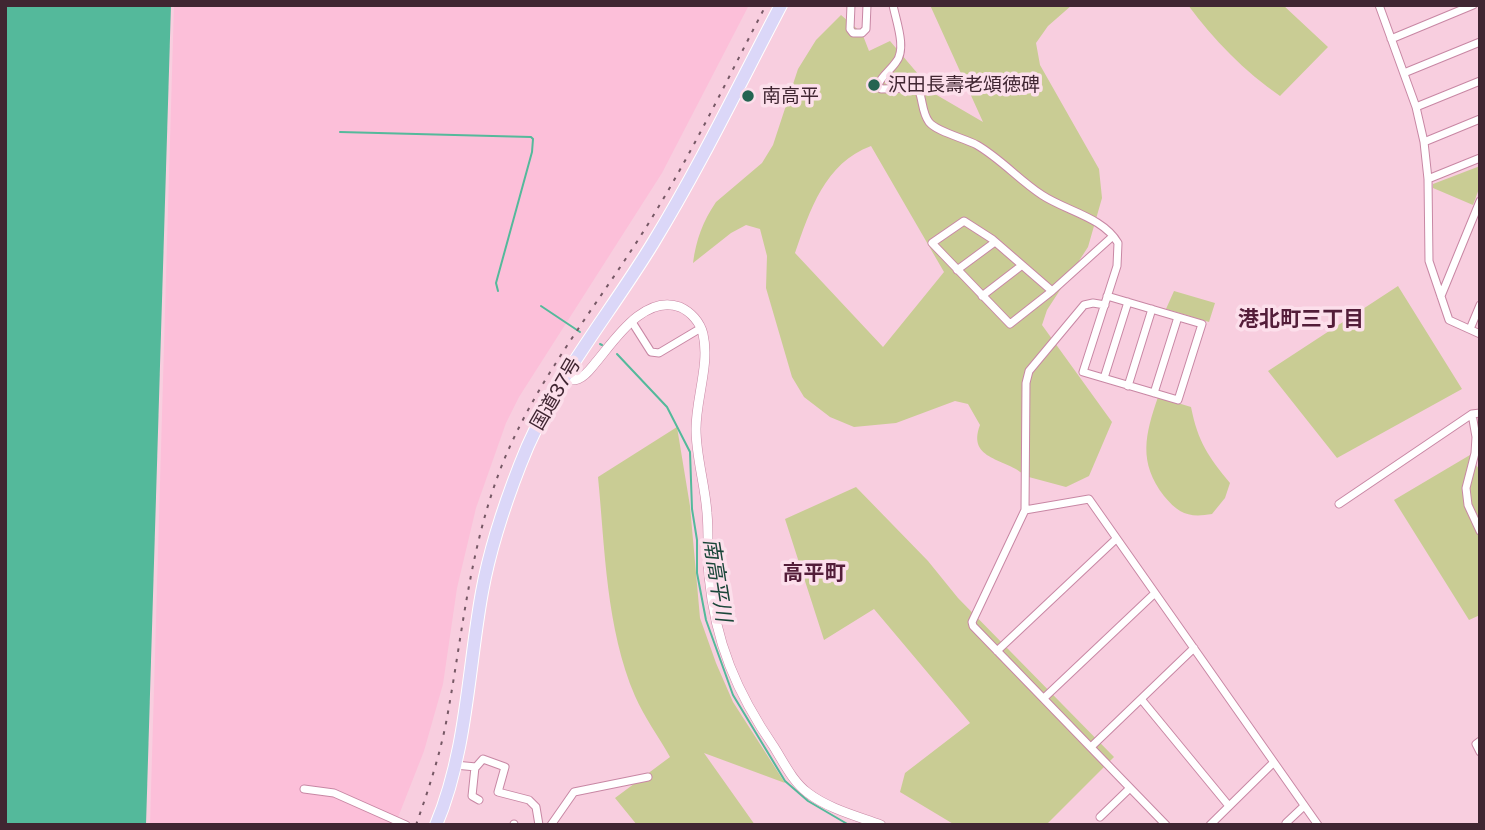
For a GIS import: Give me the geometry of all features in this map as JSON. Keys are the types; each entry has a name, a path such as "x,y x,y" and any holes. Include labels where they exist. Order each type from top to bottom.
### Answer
{"highway":[{"name":"国道37号","path":"436,825 446,802 456,765 482,590 493,544 508,495 533,432 563,379 655,240 781,5"}],"street":[{"path":"850,5 850,29 853,33 862,33 866,29 867,5"},
{"path":"893,5 902,52 896,63 881,77 878,85 881,89 915,88 919,91 924,112 937,128 957,135 990,153 1041,195 1104,227 1118,243 1117,266 1107,296 1105,305 1083,372 1178,400 1202,324 1107,296"},
{"path":"1391,39 1473,5"},
{"path":"1380,6 1416,107 1424,142 1428,179 1429,261 1449,320 1480,334"},
{"path":"1404,73 1480,42"},
{"path":"1416,107 1480,81"},
{"path":"1424,142 1480,119"},
{"path":"1428,179 1480,158"},
{"path":"1441,296 1480,201"},
{"path":"1052,290 995,242 964,221 932,243 1010,324 1052,290 1113,236"},
{"path":"1469,227 1480,232"},
{"path":"957,270 995,242"},
{"path":"982,296 1021,266"},
{"path":"1104,379 1128,302"},
{"path":"563,379 575,381 586,375 632,322 648,309 666,304 681,308 690,313 701,328 704,359 696,432 698,461 705,493 712,603 725,655 756,721 790,773 806,792 842,811 881,825"},
{"path":"1105,305 1084,305 1029,371 1026,383 1025,510 972,622 1166,825"},
{"path":"1470,329 1480,305"},
{"path":"1128,386 1152,309"},
{"path":"1154,393 1178,317"},
{"path":"632,322 651,352 659,353 701,328"},
{"path":"1339,504 1476,413"},
{"path":"1476,413 1475,453 1466,488 1468,505 1480,531"},
{"path":"1025,510 1089,499 1316,824"},
{"path":"997,651 1116,539"},
{"path":"1044,698 1155,593"},
{"path":"1090,747 1194,648"},
{"path":"1141,699 1229,806"},
{"path":"1480,741 1476,744 1480,752"},
{"path":"479,800 472,796 475,766 483,759 505,767 498,792 529,800 536,807 539,825"},
{"path":"1210,825 1273,763"},
{"path":"456,765 475,766"},
{"path":"551,825 574,792 648,777"},
{"path":"1100,817 1130,788"},
{"path":"304,789 334,793 406,825"},
{"path":"1286,823 1304,806"}],"shaded area":[{"path":"5,5 171,5 146,825 5,825"},
{"path":"174,5 749,5 662,173 519,397 506,423 476,508 457,588 443,684 424,751 395,825 150,825"},
{"path":"930,5 1072,5 1048,26 1036,43 1040,65 1099,169 1102,198 1088,247 1047,310 1042,325 1112,422 1089,476 1066,487 1025,476 984,452 977,437 980,425 968,404 955,401 896,423 854,427 830,417 804,397 792,377 766,288 767,256 760,229 746,225 731,233 693,263 701,231 711,209 762,163 773,145 798,69 816,40 841,15 862,33 869,51 890,41 935,94 983,122","holes":["871,146 944,272 883,347 795,253 821,190 842,164"]},
{"path":"1188,5 1283,5 1328,47 1280,96 1230,54"},
{"path":"1480,166 1480,186 1473,205 1433,188 1433,184"},
{"path":"1398,286 1462,389 1337,458 1268,371"},
{"path":"1174,291 1215,303 1209,322 1166,309"},
{"path":"1158,397 1191,407 1205,448 1230,483 1225,498 1212,514 1191,515 1180,511 1164,496 1150,472 1147,436"},
{"path":"677,427 690,506 700,618 733,702 785,783 704,753 755,825 637,825 615,798 670,757 635,696 618,643 608,588 598,477"},
{"path":"1470,455 1480,471 1480,615 1469,620 1394,500"},
{"path":"856,487 928,561 958,598 1114,757 1046,825 955,825 900,792 905,773 970,723 874,609 824,640 785,519"}],"waterway":[{"name":"南高平川","path":"340,132 533,139 532,152 496,283 498,291"},
{"name":"南高平川","path":"541,306 580,332"},
{"name":"南高平川","path":"617,354 667,407 690,452 697,573 706,620 733,695 785,781 808,801 849,825"}],"railway":[{"path":"416,825 443,736 475,557 492,492 504,460 519,427 556,363 671,186 766,5"}],"place":[{"name":"沢田長壽老頌徳碑","path":"874,85"},
{"name":"南高平","path":"748,96"}],"district":[{"name":"港北町三丁目","path":"1301,320"},
{"name":"高平町","path":"814,574"}]}
